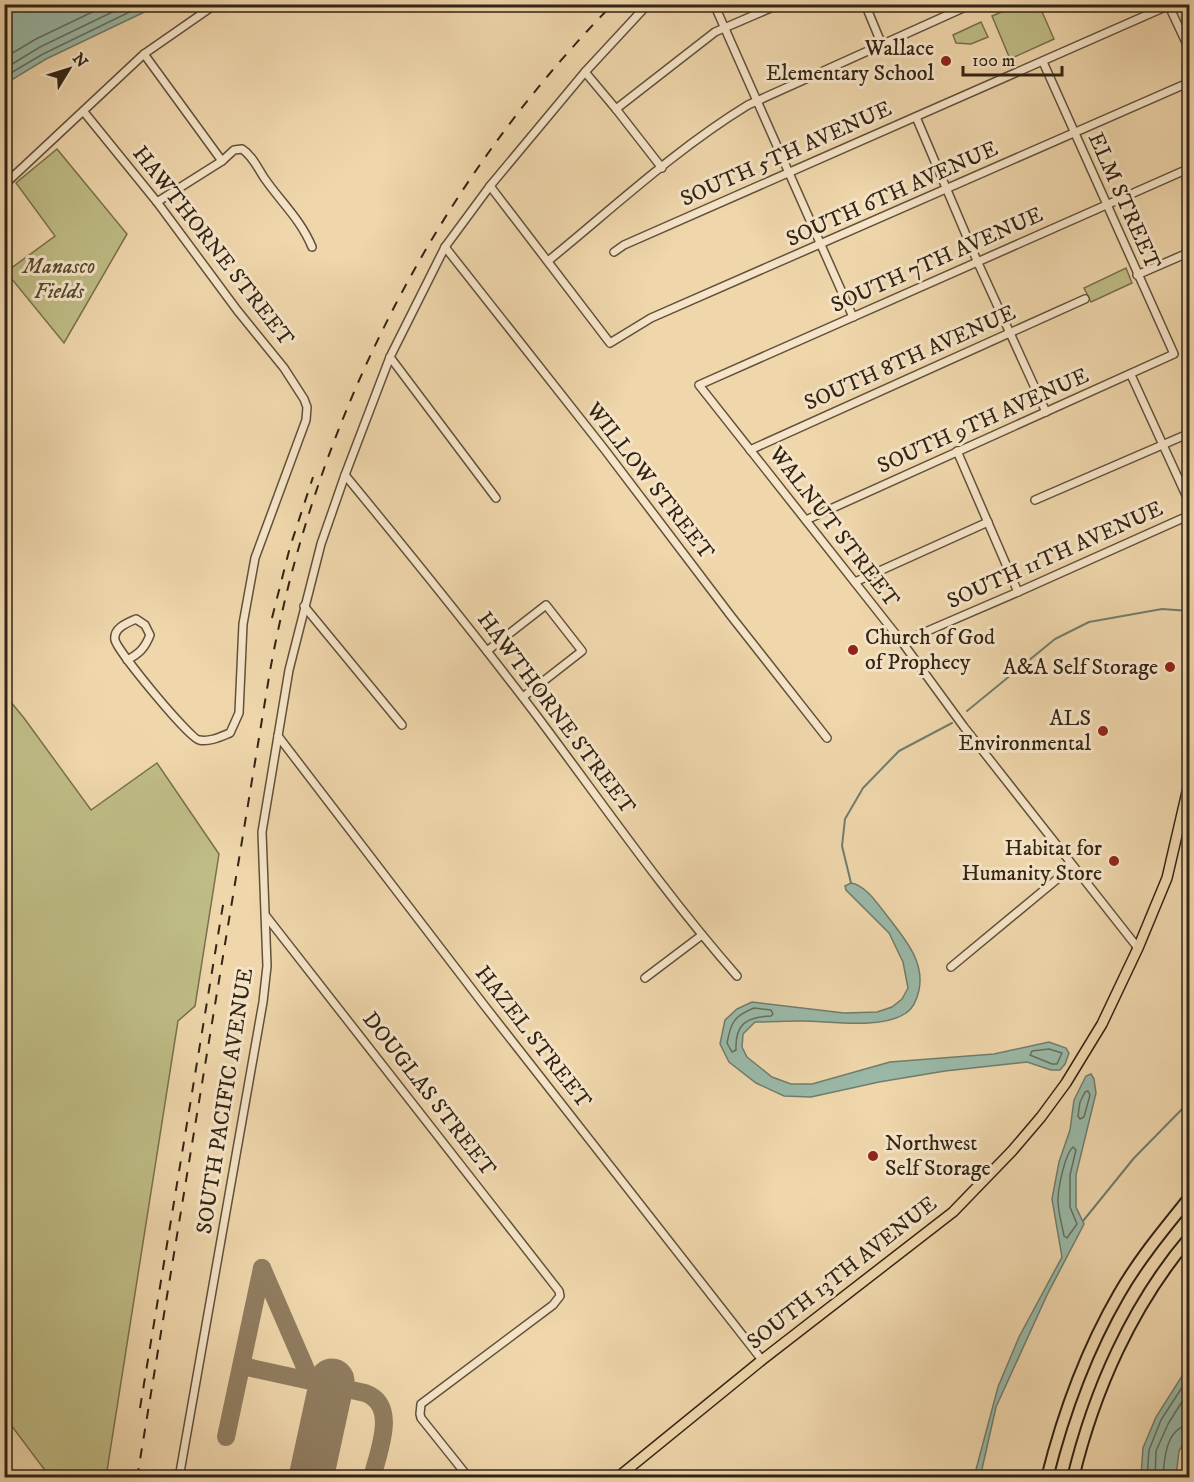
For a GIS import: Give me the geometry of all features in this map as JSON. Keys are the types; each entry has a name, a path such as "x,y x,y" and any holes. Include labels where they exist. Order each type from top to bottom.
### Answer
{"highway":[{"path":"1047,1478 1057,1437 1081,1370 1119,1294 1149,1249 1190,1197"},
{"path":"1073,1478 1083,1437 1104,1378 1145,1300 1174,1254 1190,1237"}],"main road":[{"name":"SOUTH 13TH AVENUE","path":"617,1478 762,1360 953,1212 1012,1151 1041,1117 1066,1083 1102,1024 1138,948 1167,878 1190,779"}],"street":[{"path":"4,185 144,54 216,4"},
{"name":"SOUTH PACIFIC AVENUE","path":"179,1478 263,1002 267,966 266,916 262,882 262,832 289,670 321,544 390,357 445,247 490,186 585,72 648,4"},
{"path":"714,4 853,317"},
{"path":"616,109 716,32 780,4"},
{"path":"865,4 882,45"},
{"path":"490,186 548,261 728,117 757,101 972,4"},
{"path":"1170,5 1190,51"},
{"name":"SOUTH 5TH AVENUE","path":"614,252 624,245 1170,5"},
{"path":"144,54 222,161"},
{"name":"ELM STREET","path":"1043,62 1174,354"},
{"path":"585,72 662,168"},
{"name":"SOUTH 6TH AVENUE","path":"548,261 610,343 651,318 1190,82"},
{"name":"HAWTHORNE STREET","path":"84,112 157,202 237,310 284,368 300,391 307,407 306,420 255,558 243,624 239,713 230,733 212,741 196,740 127,660"},
{"path":"916,117 1046,412"},
{"path":"157,202 222,161 238,148 249,153 266,180 294,215 312,246"},
{"name":"SOUTH 7TH AVENUE","path":"699,385 1190,168"},
{"name":"WILLOW STREET","path":"445,247 827,738"},
{"path":"1137,275 1190,252"},
{"name":"SOUTH 8TH AVENUE","path":"750,450 1085,299"},
{"name":"SOUTH 9TH AVENUE","path":"806,520 1174,354"},
{"path":"390,357 496,498"},
{"path":"1131,375 1190,504"},
{"name":"WALNUT STREET","path":"699,385 902,642 964,727 1138,948"},
{"path":"1035,500 1190,433"},
{"path":"957,451 1018,592"},
{"name":"HAWTHORNE STREET","path":"345,475 523,697 702,935 737,976"},
{"name":"SOUTH 11TH AVENUE","path":"902,642 1190,515"},
{"path":"855,582 988,522"},
{"path":"487,651 546,605 582,651 523,697"},
{"path":"304,606 402,725"},
{"path":"136,620 145,625 150,635 147,645 127,660 115,641 117,631 124,624 136,620"},
{"name":"HAZEL STREET","path":"278,736 762,1360"},
{"path":"951,967 1073,866"},
{"name":"DOUGLAS STREET","path":"266,916 557,1286 560,1296 553,1305 425,1400 420,1409 421,1419 469,1478"},
{"path":"645,978 702,935"}],"green space":[{"path":"1018,5 1039,5 1054,39 1010,59 992,16"},
{"path":"981,22 988,37 971,44 956,43 953,35"},
{"name":"Manasco Fields","path":"57,149 127,234 64,343 6,272 55,236 16,183"},
{"path":"1126,268 1132,283 1091,302 1084,288"},
{"path":"5,695 91,810 157,763 219,854 195,1006 178,1021 106,1477 50,1477 5,1417"}],"water":[{"path":"4,5 159,5 46,59 5,84"},
{"path":"851,883 862,888 872,897 912,951 920,979 913,1006 896,1018 869,1023 755,1022 743,1034 742,1047 747,1057 772,1077 791,1084 812,1084 890,1062 994,1054 1049,1042 1066,1048 1069,1053 1060,1070 1051,1070 1027,1062 945,1071 811,1097 784,1096 756,1083 729,1062 720,1044 725,1020 737,1009 752,1002 844,1013 877,1012 892,1007 902,999 908,988 903,962 889,933 846,890 845,886"},
{"path":"1091,1074 1096,1093 1076,1175 1076,1207 1084,1224 1047,1295 996,1407 982,1469 979,1477 974,1477 998,1387 1019,1337 1062,1257 1052,1199 1059,1162 1070,1130 1074,1100 1086,1076"},
{"path":"1189,1365 1189,1435 1179,1451 1176,1477 1141,1477 1143,1448 1156,1417"}],"waterway":[{"path":"967,711 1055,639 1089,622 1162,609 1190,611"},
{"path":"851,883 842,846 845,819 863,788 899,751 952,723"},
{"path":"1083,1221 1134,1158 1190,1101"}],"taxiway":[{"path":"262,1268 311,1381"},
{"path":"226,1437 262,1268"},
{"path":"242,1366 365,1393 375,1399 384,1418 384,1430 372,1478"}],"runway":[{"path":"311,1478 332,1381"}],"railway":[{"path":"137,1478 270,671 290,578 318,487 351,398 392,312 438,229 491,150 549,74 613,4"},
{"path":"272,618 290,547 313,477"},
{"path":"140,1408 224,899"}],"place":[{"name":"Wallace Elementary School","path":"946,61"},
{"name":"Church of God of Prophecy","path":"853,650"},
{"name":"A&A Self Storage","path":"1170,667"},
{"name":"ALS Environmental","path":"1103,731"},
{"name":"Habitat for Humanity Store","path":"1114,861"},
{"name":"Northwest Self Storage","path":"873,1156"}]}
